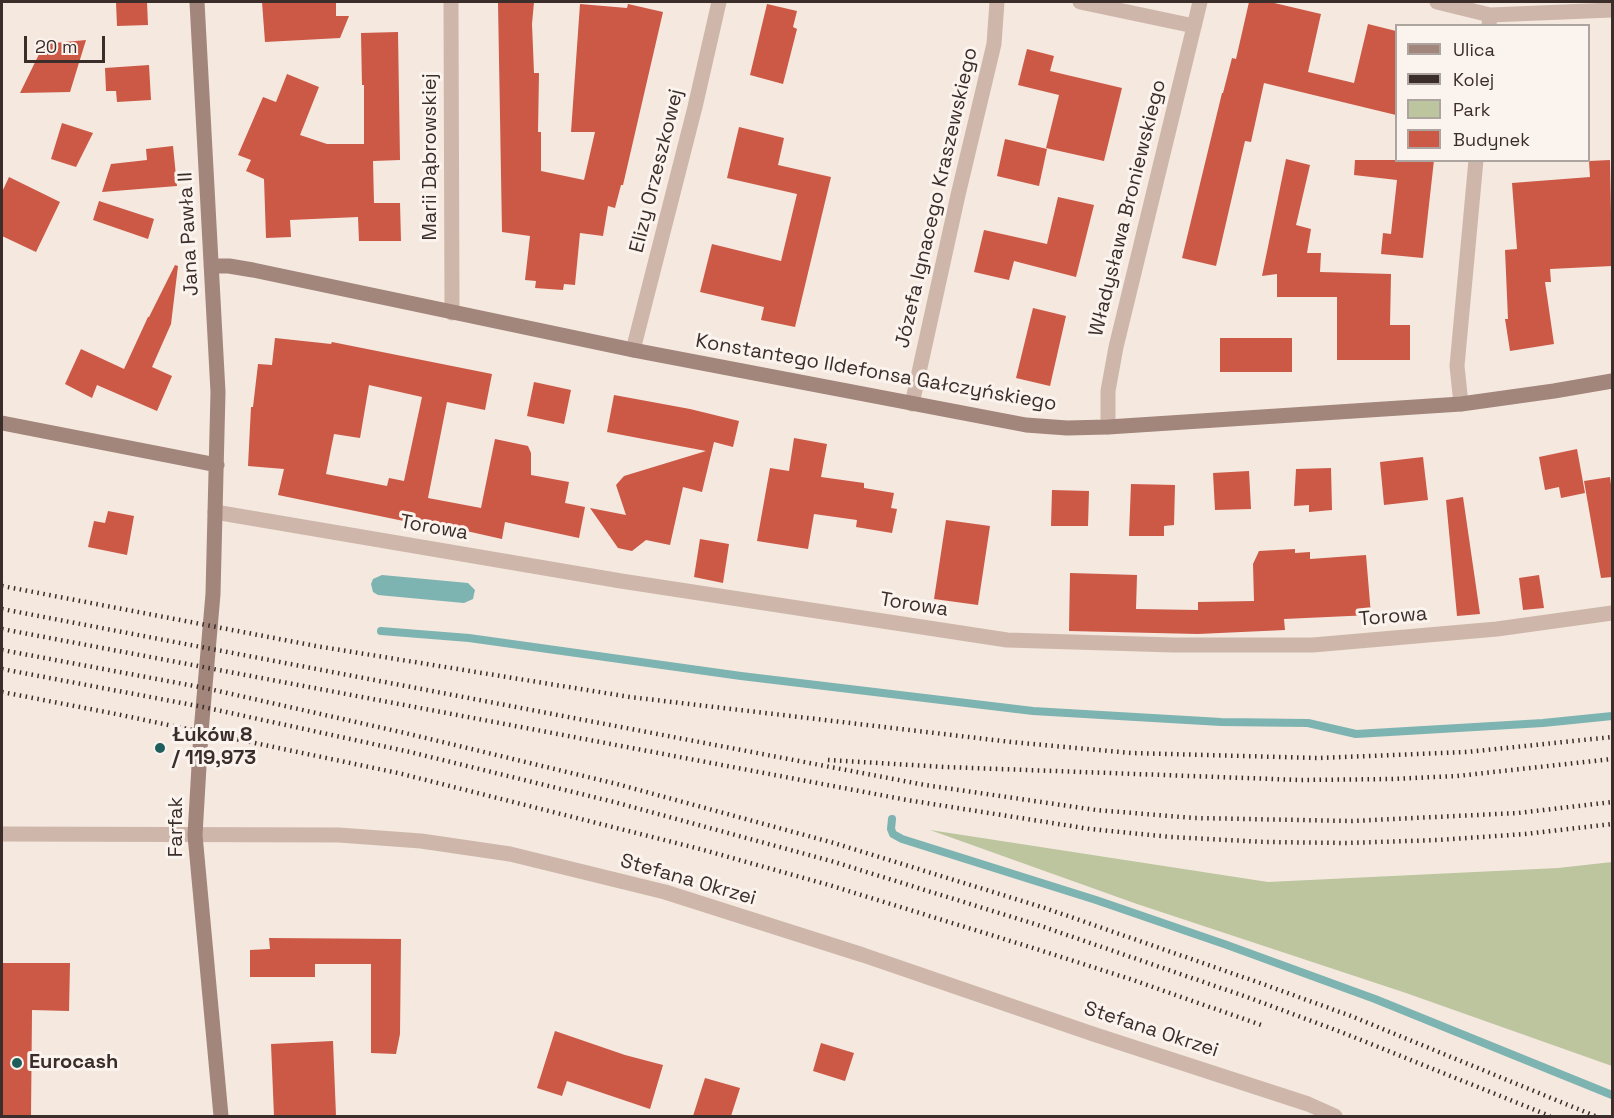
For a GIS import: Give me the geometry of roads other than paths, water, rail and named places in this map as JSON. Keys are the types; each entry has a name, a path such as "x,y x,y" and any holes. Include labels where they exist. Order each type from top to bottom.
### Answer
{"street":[{"name":"Jana Pawła II","path":"197,2 218,392 217,465"},
{"name":"Marii Dąbrowskiej","path":"451,2 452,312"},
{"name":"Elizy Orzeszkowej","path":"633,350 692,119 719,2"},
{"name":"Józefa Ignacego Kraszewskiego","path":"912,404 994,44 997,2"},
{"path":"1080,2 1194,26"},
{"name":"Władysława Broniewskiego","path":"1108,427 1108,392 1116,347 1200,2"},
{"path":"1437,2 1489,20 1612,10"},
{"path":"1461,404 1457,366 1476,162"},
{"name":"Konstantego Ildefonsa Gałczyńskiego","path":"212,266 253,270 633,350 1026,425 1067,428 1108,427 1461,404 1554,392 1612,381"},
{"path":"2,423 217,465"},
{"name":"Farfak","path":"217,465 213,594 195,835 220,1116"},
{"name":"Torowa","path":"215,512 621,581 1007,640 1173,645 1313,645 1497,629 1612,613"},
{"name":"Stefana Okrzei","path":"2,834 339,835 421,841 510,854 664,892 852,951 1308,1104 1335,1116"}],"water":[{"path":"382,575 468,583 475,590 473,599 464,603 378,595 373,592 371,584 373,579"}],"waterway":[{"path":"381,631 469,638 741,676 1033,711 1221,722 1308,723 1356,734 1543,723 1612,716"},
{"path":"892,819 893,834 902,839 1096,900 1227,945 1375,999 1612,1095"}],"railway":[{"path":"2,586 316,646 630,697 1011,742 1131,753 1318,758 1467,752 1612,737"},
{"path":"2,609 925,785 1096,810 1194,818 1352,821 1518,813 1612,802"},
{"path":"2,629 907,800 1090,829 1171,837 1347,843 1525,834 1612,824"},
{"path":"2,650 205,688 405,733 617,784 834,843 1045,908 1260,983 1351,1016 1595,1116"},
{"path":"2,669 203,707 410,752 614,802 831,861 1038,925 1247,997 1550,1116"},
{"path":"2,692 398,773 700,849 829,885 1030,947 1264,1026"},
{"path":"828,760 945,767 1300,780 1457,776 1612,759"}],"place":[{"name":"Łuków 8 / 119,973","path":"160,748"},
{"name":"Eurocash","path":"17,1063"}]}
